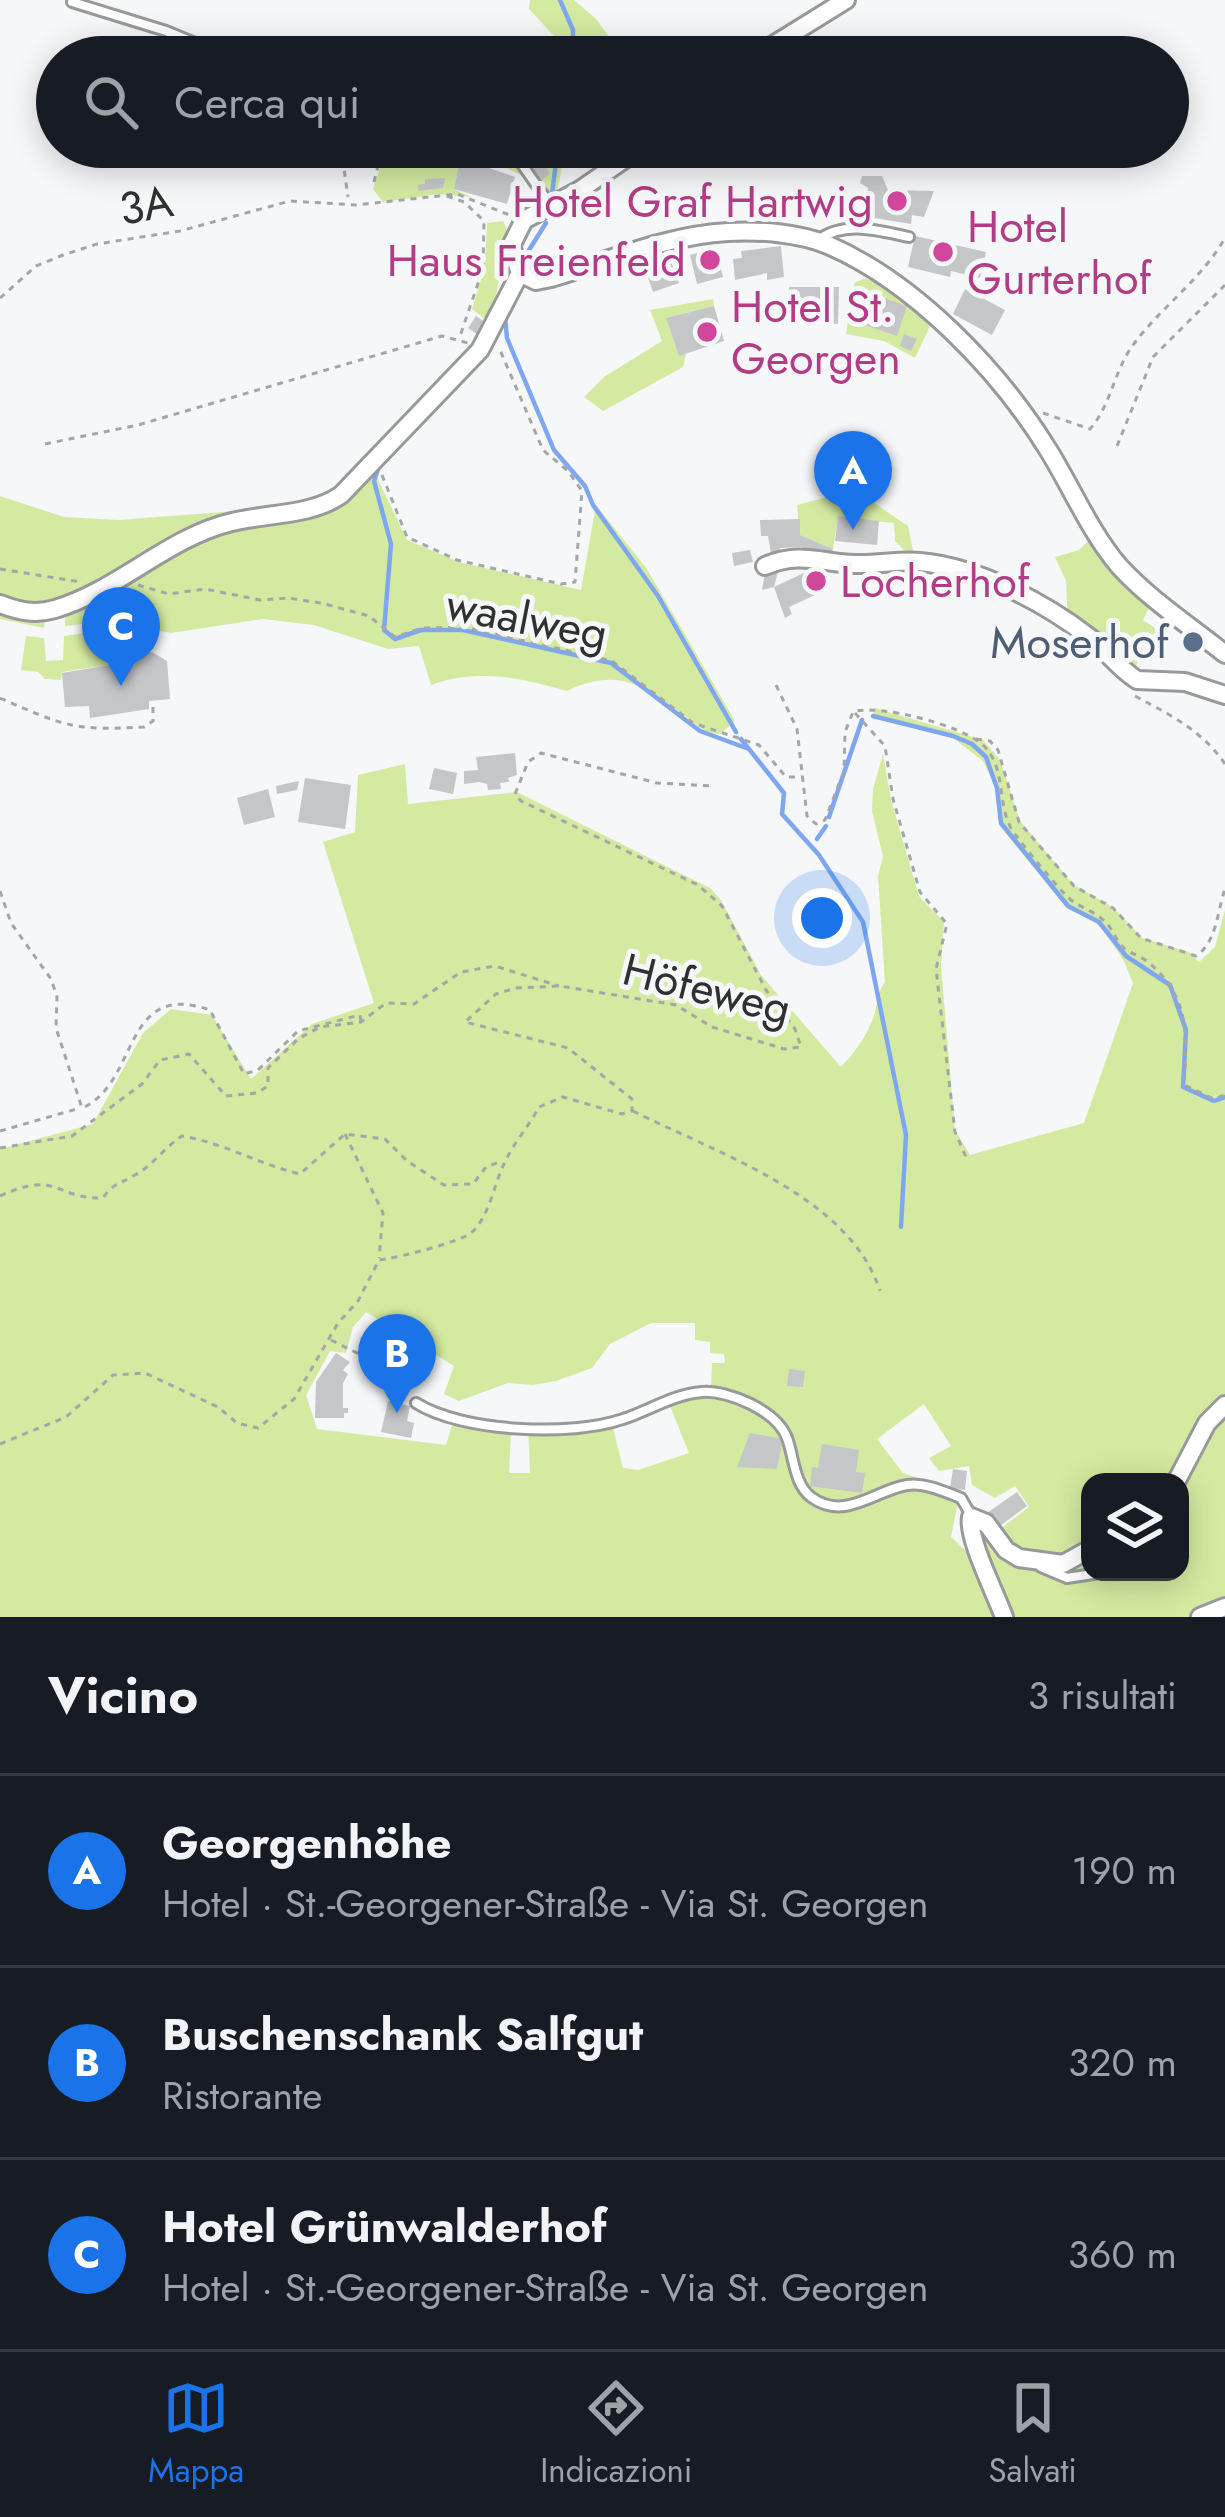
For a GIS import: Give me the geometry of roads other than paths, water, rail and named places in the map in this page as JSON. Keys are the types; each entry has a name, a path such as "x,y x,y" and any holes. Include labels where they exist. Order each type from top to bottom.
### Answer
{"street":[{"path":"788,36 846,0"},
{"path":"0,604 20,612 40,612 119,580 198,533 231,522 324,506 341,495 480,350 520,273 512,246 524,220 610,168"},
{"path":"520,273 536,280 551,278 678,240 728,232 763,232 817,242 866,265 918,302 992,375 1024,414 1117,562 1154,599 1225,654"},
{"path":"765,566 813,556 831,564 914,562 956,571 1019,596 1068,623 1137,680 1185,682 1225,695"},
{"path":"1181,1473 1207,1423 1225,1405"},
{"path":"1004,1617 968,1532 971,1517 986,1523 1006,1550 1019,1558 1063,1564 1081,1555"},
{"path":"1200,1617 1225,1607"}],"lane":[{"path":"72,2 178,36"},
{"path":"525,168 552,207"},
{"path":"817,242 824,234 860,227 909,237"},
{"path":"416,1403 433,1414 542,1429 623,1419 690,1394 717,1394 760,1410 778,1424 801,1486 819,1501 849,1506 914,1484 961,1498 971,1517"},
{"path":"1030,1560 1051,1574 1081,1576"}],"waterway":[{"path":"560,0 573,36"},
{"path":"552,194 555,168"},
{"path":"524,258 546,223"},
{"path":"505,317 507,338 554,450 585,486 593,505 658,596 736,732"},
{"path":"379,466 374,481 391,544 384,630 395,639 421,630 463,630 611,663 700,731 746,748"},
{"path":"873,716 953,736 986,757 997,788 1001,823 1068,906 1099,922 1126,956 1170,985 1186,1030 1183,1087 1214,1101 1225,1097"},
{"path":"829,817 862,720"},
{"path":"741,739 784,793 782,814 819,855 863,922 906,1135 901,1227"},
{"path":"817,839 826,826"}],"place":[{"name":"Hotel Graf Hartwig","path":"897,201"},
{"name":"Hotel Gurterhof","path":"943,252"},
{"name":"Haus Freienfeld","path":"710,260"},
{"name":"Hotel St. Georgen","path":"707,332"},
{"name":"Georgenhöhe","path":"853,530"},
{"name":"Locherhof","path":"816,581"},
{"name":"Moserhof","path":"1193,642"},
{"name":"Hotel Grünwalderhof","path":"121,686"},
{"name":"Buschenschank Salfgut","path":"397,1413"}]}
